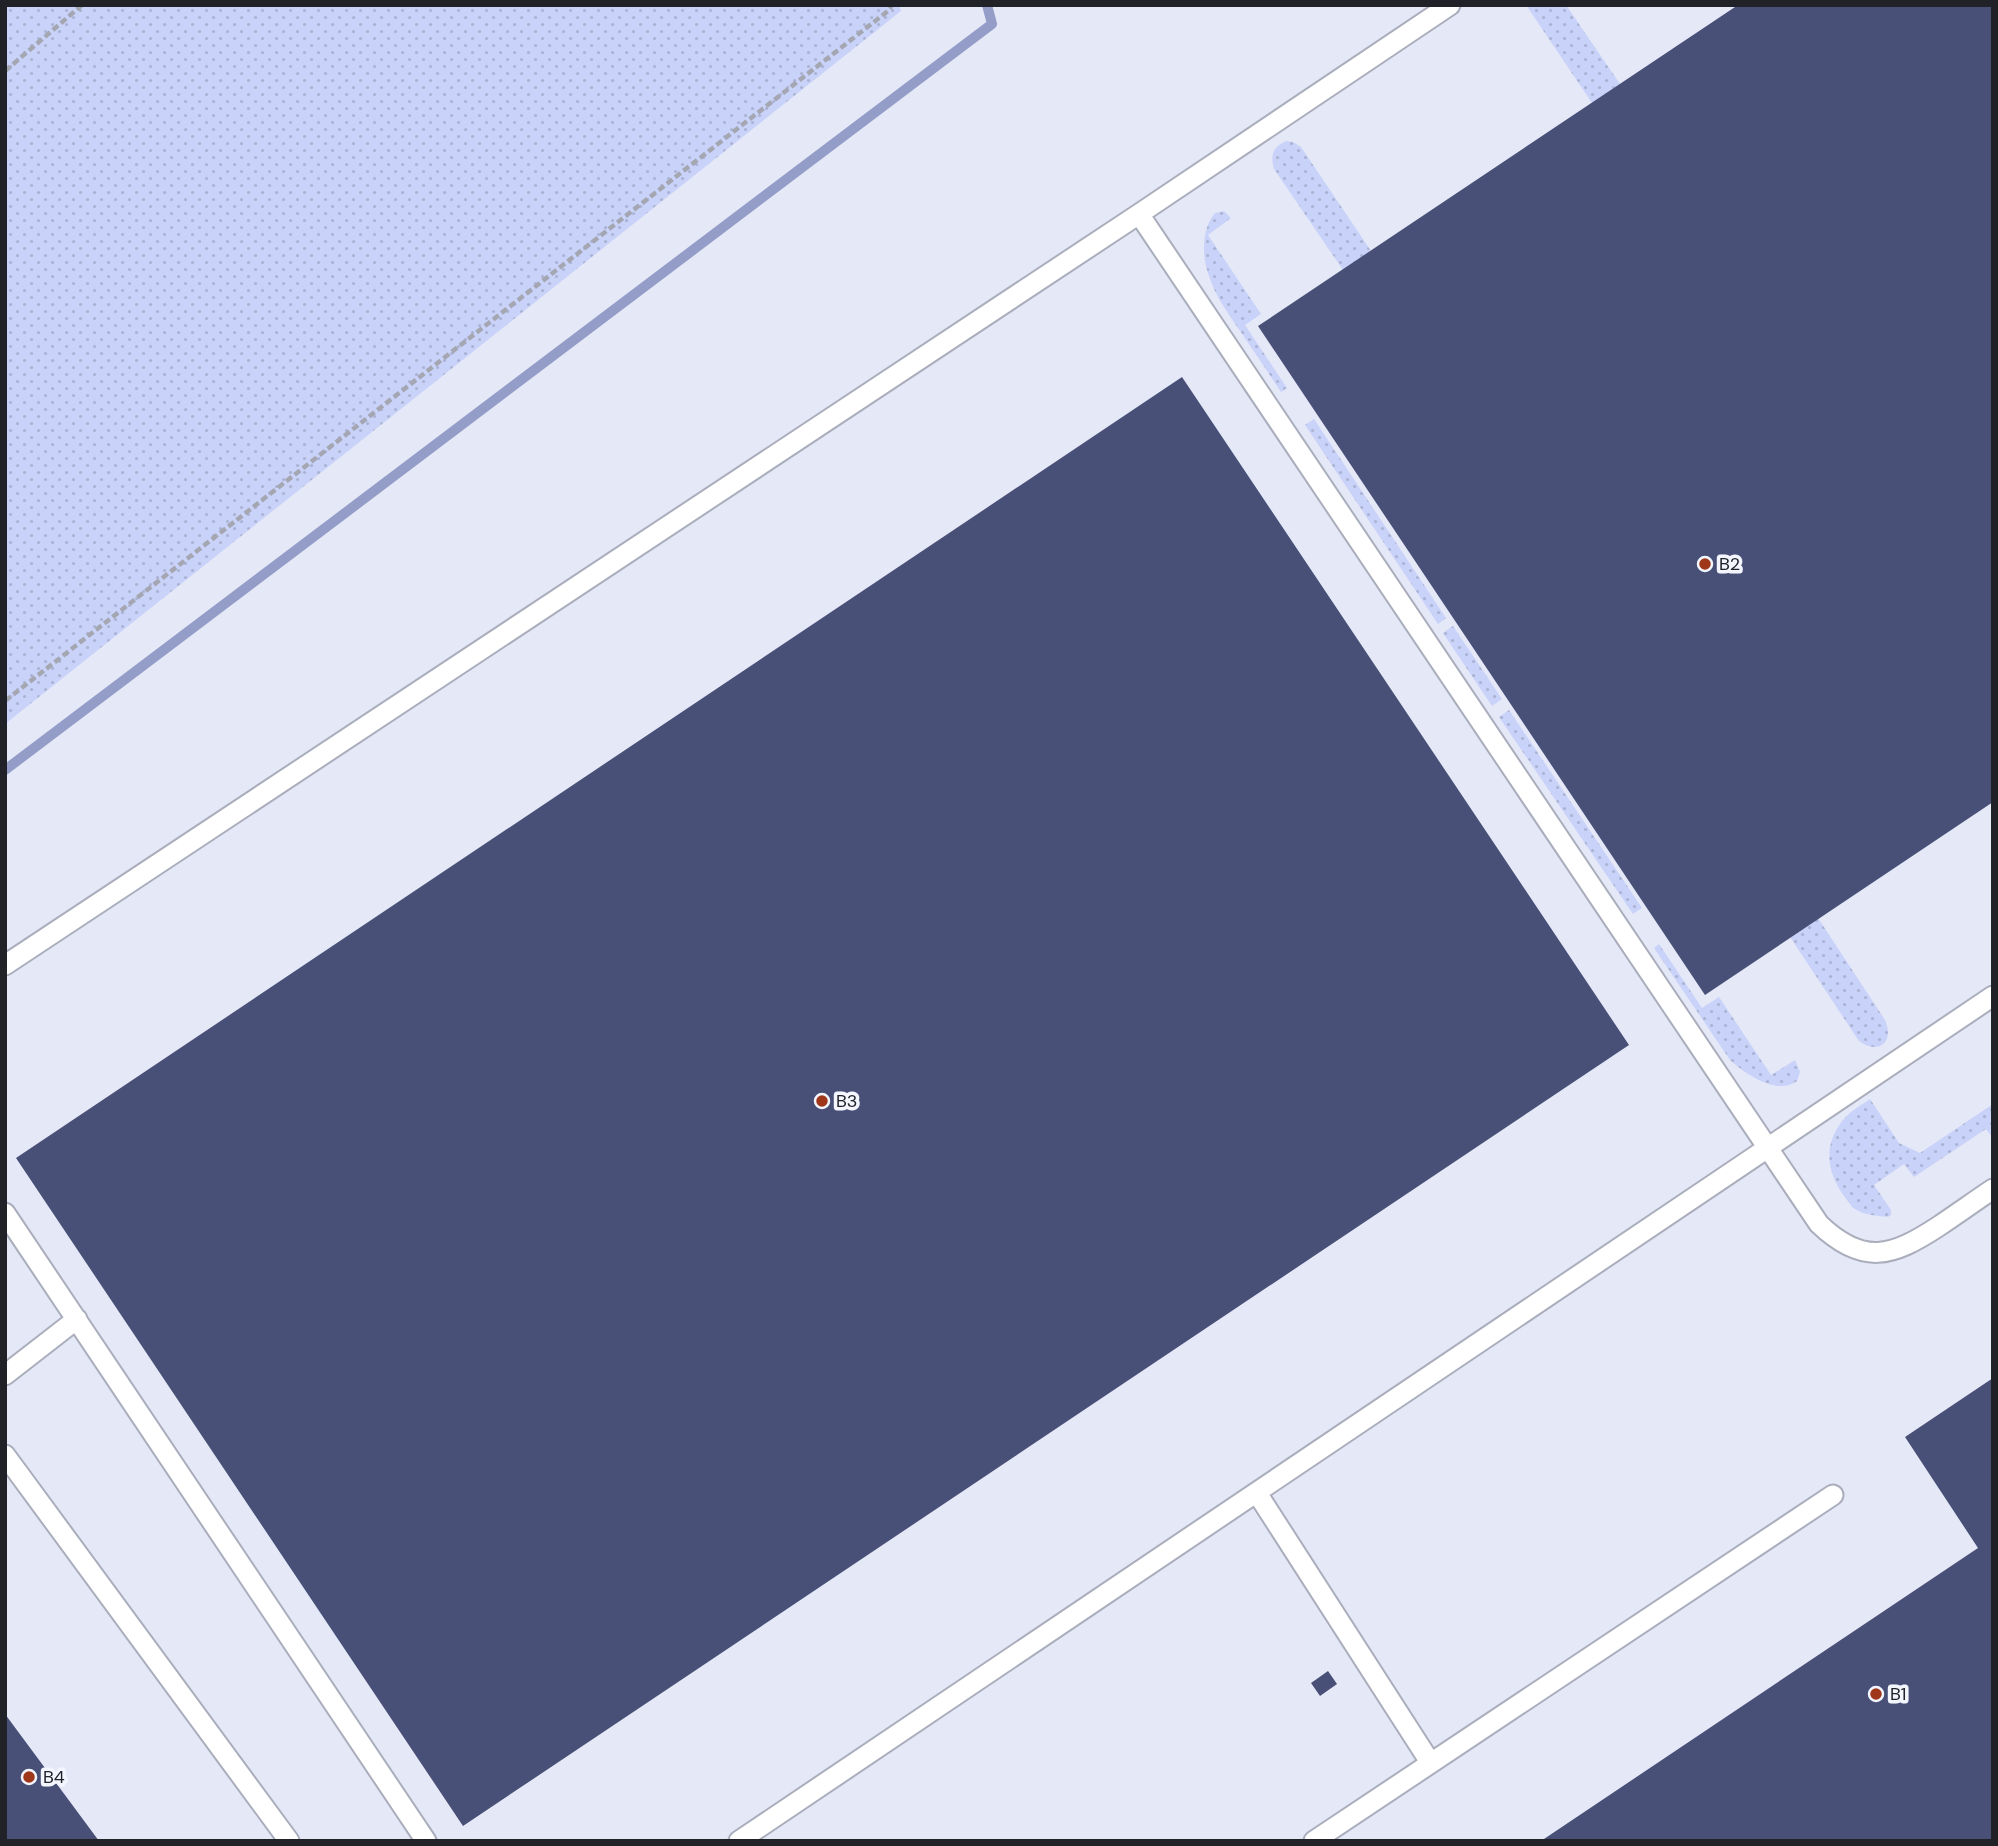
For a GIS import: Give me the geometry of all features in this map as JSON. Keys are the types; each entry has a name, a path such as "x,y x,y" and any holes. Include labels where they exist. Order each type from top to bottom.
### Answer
{"lane":[{"path":"5,965 1139,215 1450,5"},
{"path":"1139,215 1819,1224 1830,1235 1861,1251 1891,1252 1906,1246 1993,1189"},
{"path":"739,1841 1993,996"},
{"path":"5,1213 426,1841"},
{"path":"5,1375 77,1319"},
{"path":"5,1455 289,1841"},
{"path":"1257,1493 1430,1762"},
{"path":"1314,1841 1833,1494"}],"path":[{"path":"5,71 82,5"},
{"path":"5,701 888,11 892,5"}],"shaded area":[{"path":"5,5 899,5 901,11 5,724"},
{"path":"1526,5 1566,5 1620,84 1592,103"},
{"path":"1286,141 1301,147 1371,251 1343,270 1274,169 1274,152"},
{"path":"1224,211 1231,218 1208,235 1261,314 1245,325 1287,388 1281,392 1222,303 1207,269 1204,244 1207,227 1215,213"},
{"path":"1314,419 1446,618 1438,624 1305,425"},
{"path":"1453,626 1502,699 1492,706 1443,633"},
{"path":"1509,710 1642,908 1633,914 1499,717"},
{"path":"1818,918 1885,1020 1888,1035 1878,1047 1859,1041 1790,937"},
{"path":"1659,944 1702,1008 1719,997 1771,1075 1795,1060 1800,1072 1797,1081 1789,1085 1771,1085 1753,1077 1730,1060 1654,948"},
{"path":"1870,1099 1899,1143 1920,1153 1993,1104 1993,1138 1986,1129 1914,1177 1904,1164 1874,1185 1891,1210 1891,1215 1888,1217 1863,1213 1852,1206 1834,1179 1830,1152 1831,1142 1843,1120"}],"building":[{"name":"B2","path":"1738,5 1993,5 1993,802 1705,995 1258,326"},
{"name":"B3","path":"1182,377 1629,1045 463,1826 16,1158"},
{"name":"B1","path":"1993,1378 1993,1841 1541,1841 1978,1548 1905,1437"},
{"path":"1328,1671 1337,1684 1320,1696 1311,1683"},
{"name":"B4","path":"5,1714 99,1841 5,1841"}],"waterway":[{"path":"5,770 992,24 987,5"}],"place":[{"name":"B2","path":"1705,564"},
{"name":"B3","path":"822,1101"},
{"name":"B1","path":"1876,1694"},
{"name":"B4","path":"29,1777"}]}
